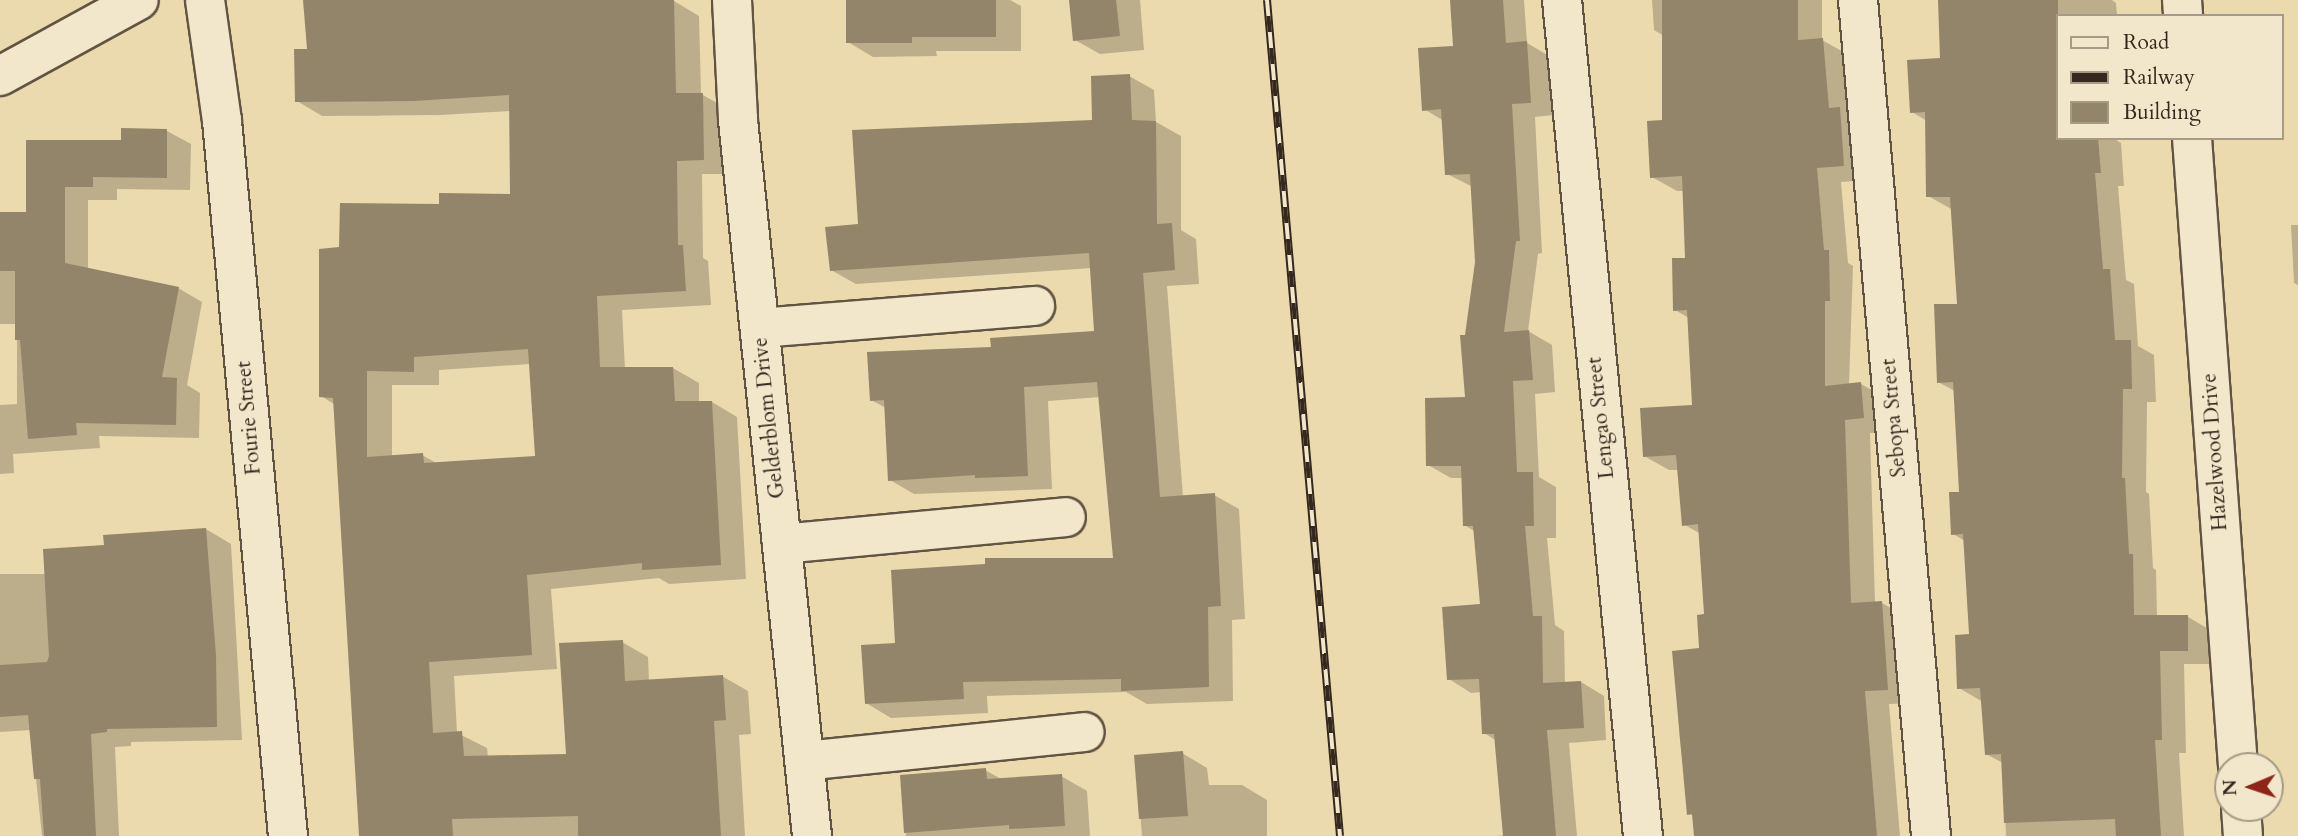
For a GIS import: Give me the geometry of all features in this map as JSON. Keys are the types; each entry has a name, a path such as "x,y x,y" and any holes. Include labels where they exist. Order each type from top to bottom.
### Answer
{"street":[{"path":"0,76 139,0"},
{"name":"Fourie Street","path":"205,0 222,121 288,836"},
{"name":"Gelderblom Drive","path":"732,0 738,120 812,836"},
{"name":"Lengao Street","path":"1562,0 1643,836"},
{"name":"Sebopa Street","path":"1858,0 1931,836"},
{"name":"Hazelwood Drive","path":"2192,140 2237,752"},
{"path":"760,328 1035,306"},
{"path":"782,544 1066,517"},
{"path":"805,761 1085,732"}],"building":[{"path":"303,0 674,0 676,93 703,93 704,160 677,161 678,245 683,245 686,291 597,296 600,367 673,367 675,401 712,401 721,565 642,570 642,563 527,575 532,655 429,662 433,733 462,731 464,756 566,754 559,643 623,640 625,681 723,675 726,720 714,721 721,836 578,836 578,816 452,819 453,836 359,836 333,398 319,397 319,249 339,247 340,203 439,204 439,193 510,194 509,95 414,101 295,102 294,49 307,49","holes":["528,349 535,456 424,463 423,453 367,457 367,371 414,372 414,357"]},
{"path":"846,0 996,0 996,37 912,37 912,43 846,43"},
{"path":"1069,0 1116,0 1120,36 1073,41"},
{"path":"1450,0 1503,0 1506,43 1527,41 1531,103 1512,104 1520,241 1516,241 1504,332 1529,330 1533,380 1513,381 1517,472 1533,472 1534,526 1525,526 1533,616 1542,616 1543,683 1581,681 1584,728 1547,730 1556,836 1503,836 1494,734 1482,734 1479,679 1447,680 1442,607 1480,604 1473,526 1463,526 1461,466 1426,466 1425,398 1465,397 1460,335 1465,335 1475,262 1470,174 1445,175 1441,109 1422,111 1418,48 1453,46"},
{"path":"1662,0 1798,0 1798,40 1823,38 1829,108 1840,107 1844,166 1817,168 1824,250 1829,250 1830,301 1825,301 1825,386 1861,382 1864,418 1845,420 1851,603 1882,601 1888,690 1865,691 1877,836 1694,836 1692,814 1687,815 1672,651 1699,648 1697,615 1704,614 1698,524 1682,526 1676,455 1643,457 1640,408 1692,405 1687,310 1673,311 1672,258 1685,258 1682,176 1650,178 1647,121 1662,120"},
{"path":"1938,0 2058,0 2056,140 2098,140 2101,173 2095,173 2103,269 2110,269 2115,340 2131,340 2132,389 2123,389 2122,478 2125,478 2129,554 2133,554 2134,615 2188,615 2188,651 2160,651 2162,740 2155,740 2161,836 2116,836 2115,819 2004,823 2001,754 1985,755 1980,688 1957,689 1955,635 1969,634 1963,534 1951,535 1949,492 1959,492 1953,382 1937,383 1934,304 1957,304 1950,197 1926,197 1925,112 1910,113 1907,60 1940,58"},
{"path":"1130,74 1132,120 1156,121 1157,224 1172,223 1175,270 1143,273 1160,497 1215,493 1221,606 1208,607 1209,687 1121,691 1121,679 963,682 964,699 865,704 861,645 895,643 891,570 985,564 985,558 1113,558 1097,382 1024,387 1028,476 975,478 975,475 888,481 884,400 870,401 867,352 991,347 990,338 1094,331 1089,253 830,271 825,227 858,224 852,130 1092,120 1091,76"},
{"path":"121,128 167,129 167,178 93,177 93,187 65,187 65,263 179,287 162,377 177,378 176,425 76,423 77,435 28,439 20,340 15,340 15,271 0,271 0,212 26,212 26,140 121,140"},
{"path":"206,528 216,655 217,727 107,729 107,732 91,734 96,836 44,836 40,779 34,779 28,715 0,717 0,665 47,662 49,656 43,549 104,545 103,535"},
{"path":"1183,751 1188,816 1139,819 1134,755"},
{"path":"986,768 987,779 1062,774 1065,826 1009,829 1009,825 904,833 900,775"}],"railway":[{"path":"1267,0 1340,836"}]}
